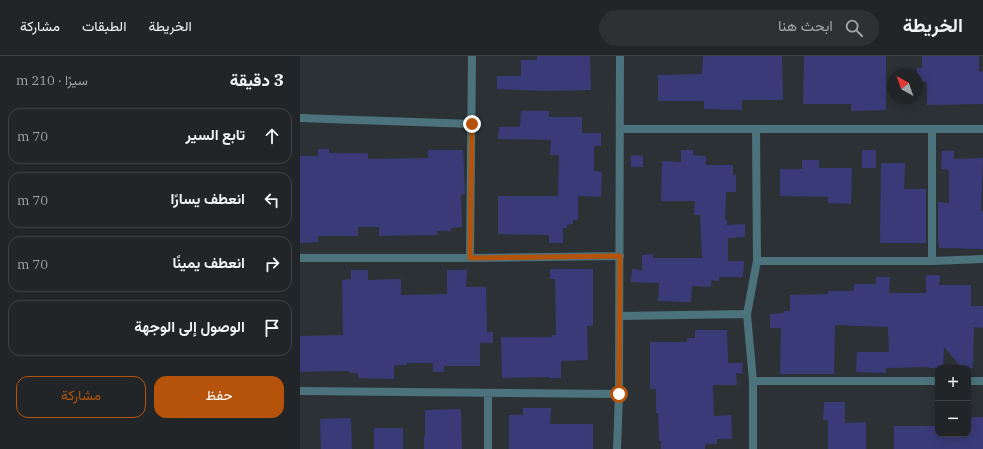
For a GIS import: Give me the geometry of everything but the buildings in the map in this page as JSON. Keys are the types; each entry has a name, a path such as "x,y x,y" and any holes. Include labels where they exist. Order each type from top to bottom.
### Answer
{"street":[{"path":"470,258 472,56"},
{"path":"617,449 620,316 620,56"},
{"path":"300,118 472,124"},
{"path":"620,129 983,129"},
{"path":"753,449 753,381 747,314 757,261 756,129"},
{"path":"932,129 932,261"},
{"path":"300,258 620,256"},
{"path":"757,261 932,261 983,259"},
{"path":"620,316 747,314"},
{"path":"753,381 935,381"},
{"path":"971,381 983,381"},
{"path":"300,391 488,394 619,394"},
{"path":"488,394 488,449"}],"route":[{"path":"472,124 470,258 620,256 619,394"}]}
